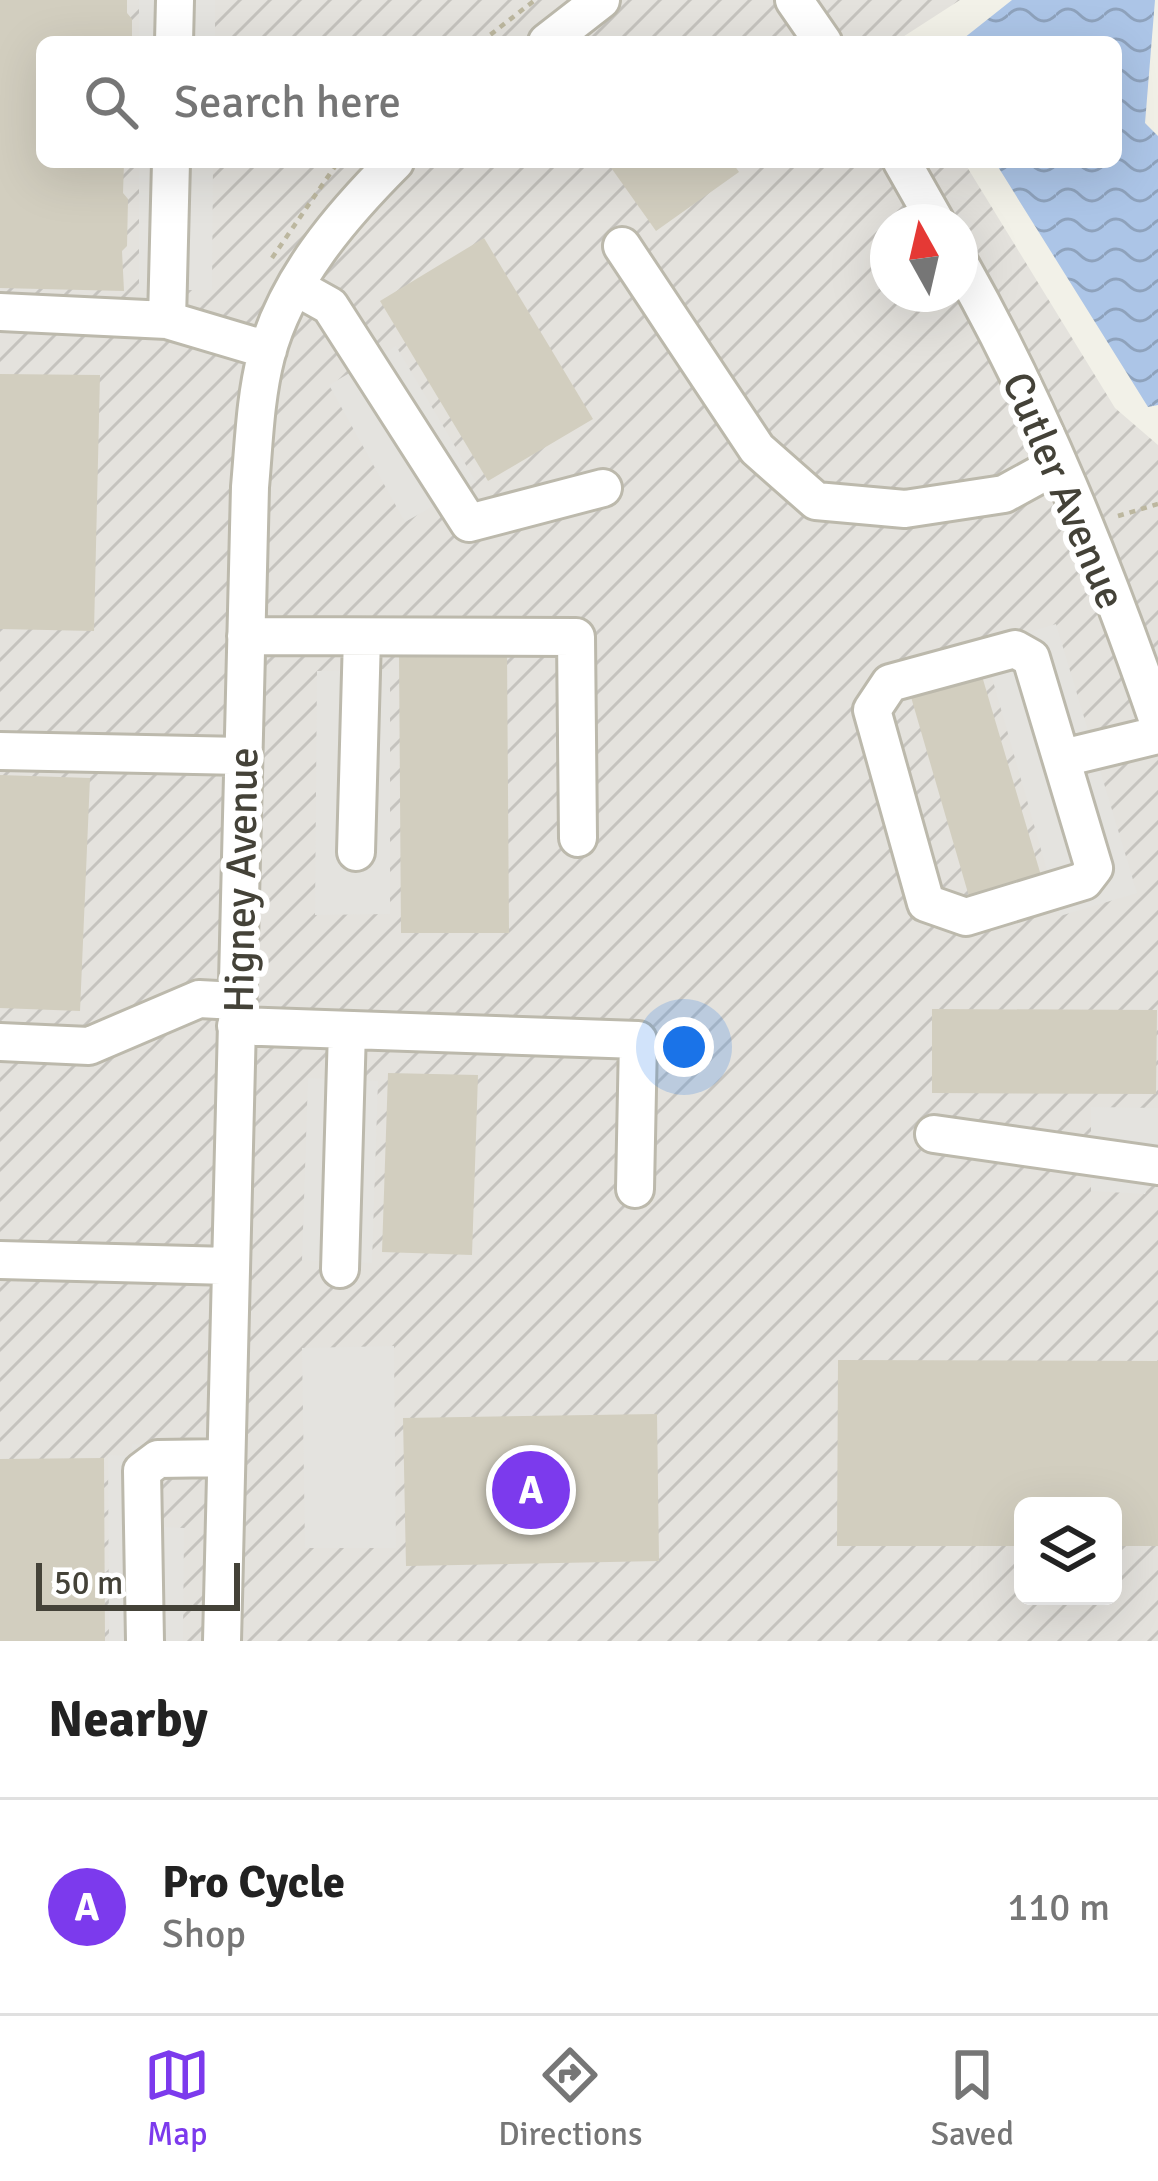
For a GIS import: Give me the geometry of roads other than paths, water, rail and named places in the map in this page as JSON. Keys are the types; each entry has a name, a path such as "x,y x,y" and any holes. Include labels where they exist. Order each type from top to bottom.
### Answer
{"street":[{"path":"174,36 175,0"},
{"path":"555,36 601,0"},
{"path":"796,1 819,36"},
{"path":"167,320 171,168"},
{"name":"Higney Avenue","path":"222,1641 250,487 260,384 268,350 296,287 354,203 389,168"},
{"path":"905,168 926,204"},
{"path":"622,246 757,449 816,501 905,509 1004,494 1057,465"},
{"path":"296,287 330,306 469,523 602,488"},
{"name":"Cutler Avenue","path":"978,296 1085,527 1158,721"},
{"path":"0,312 167,320 268,350"},
{"path":"246,636 575,637 578,838"},
{"path":"356,852 362,637"},
{"path":"1015,649 1031,658 1064,758 1094,868 1084,881 966,917 926,903 872,710 890,683 1015,649"},
{"path":"1064,758 1158,735"},
{"path":"0,751 243,755"},
{"path":"0,1042 89,1046 199,1000 237,1013 347,1030 638,1040 635,1190"},
{"path":"340,1269 347,1030"},
{"path":"934,1134 1158,1166"},
{"path":"0,1260 230,1267"},
{"path":"145,1641 142,1471 158,1459 226,1459"}],"water":[{"path":"1012,0 1155,0 1145,123 1158,136 1158,405 1148,407 999,168 1122,168 1122,36 967,36"}],"place":[{"name":"Pro Cycle","path":"531,1490"}]}
